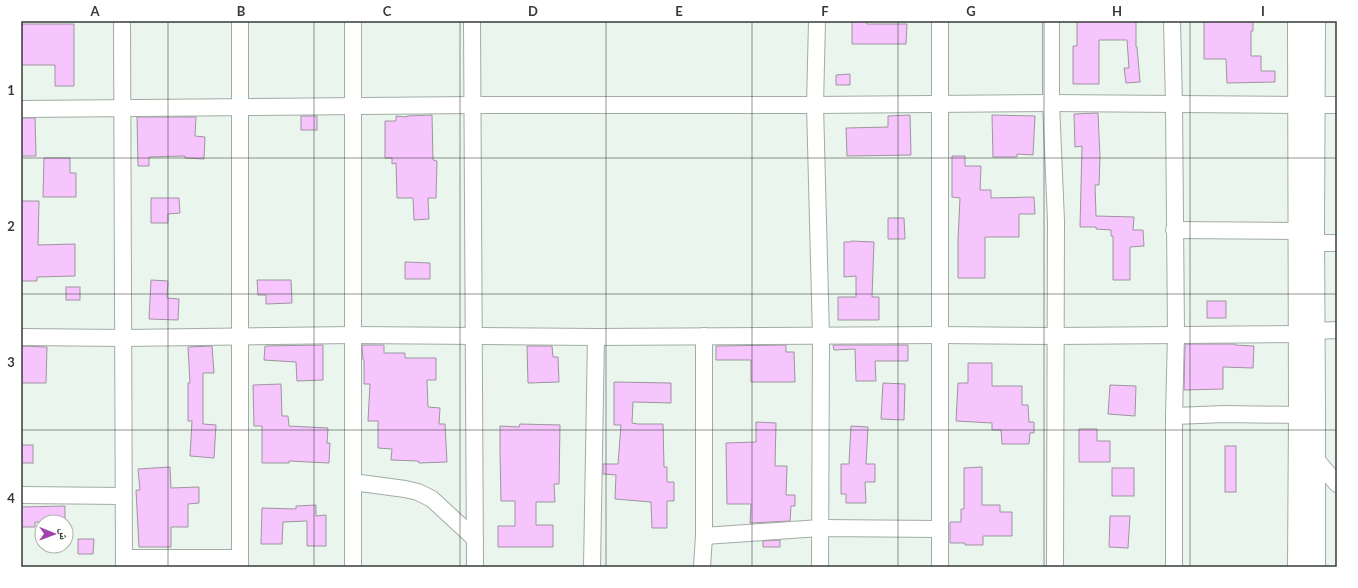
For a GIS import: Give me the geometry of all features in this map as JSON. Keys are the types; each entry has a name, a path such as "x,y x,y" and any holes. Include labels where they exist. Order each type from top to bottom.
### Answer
{"street":[{"path":"122,21 124,562 240,563 240,21"},
{"path":"353,21 354,567"},
{"path":"472,21 475,336 475,567"},
{"path":"817,21 815,105 821,337 820,567"},
{"path":"940,21 940,567"},
{"path":"1052,21 1051,103 1056,221 1055,567"},
{"path":"1172,21 1176,334 1174,416 1174,567"},
{"path":"1298,21 1307,105 1314,243 1299,415 1298,567"},
{"path":"1315,21 1298,231 1307,332 1314,457 1315,567"},
{"path":"21,109 472,105 1051,103 1337,105"},
{"path":"1174,230 1298,231"},
{"path":"1314,243 1337,243"},
{"path":"21,337 124,338 353,335 596,337 821,337 940,335 1056,336 1307,332 1337,330"},
{"path":"702,567 704,536 704,336"},
{"path":"592,567 596,337"},
{"path":"1174,416 1225,414 1299,415"},
{"path":"1314,457 1337,484"},
{"path":"353,482 405,488 418,492 432,499 475,539"},
{"path":"21,495 123,496"},
{"path":"704,536 820,528 940,529"}],"building":[{"path":"852,21 867,21 867,24 907,24 906,44 852,44"},
{"path":"1077,21 1136,21 1136,47 1140,82 1126,83 1124,68 1129,68 1127,40 1099,40 1099,84 1073,84 1073,46 1077,46"},
{"path":"1204,21 1253,21 1253,31 1251,31 1251,56 1261,56 1261,71 1275,71 1275,82 1227,83 1226,59 1204,59"},
{"path":"22,24 74,24 74,86 55,86 55,65 21,65"},
{"path":"850,74 850,85 836,85 836,75"},
{"path":"1098,113 1100,157 1099,185 1095,185 1096,216 1134,217 1133,230 1143,230 1144,246 1130,247 1130,280 1113,280 1113,236 1111,236 1111,230 1096,229 1096,227 1080,227 1082,146 1075,147 1074,114"},
{"path":"432,115 433,160 437,161 436,198 428,198 429,219 414,220 413,198 397,198 396,163 392,164 392,158 385,158 385,121 396,121 396,116 407,117"},
{"path":"910,115 911,155 847,156 846,128 888,127 888,116"},
{"path":"992,115 1035,116 1033,155 1017,154 1017,157 993,157"},
{"path":"301,116 317,116 317,130 301,130"},
{"path":"137,117 196,117 195,136 205,137 204,159 185,158 185,156 149,157 149,166 138,166"},
{"path":"21,118 35,118 36,156 21,156"},
{"path":"952,156 965,156 965,166 981,166 980,190 991,190 991,198 1034,197 1035,214 1019,214 1019,237 985,237 985,278 958,278 960,198 952,197"},
{"path":"44,158 70,158 70,173 76,173 76,197 43,197"},
{"path":"151,198 179,198 180,213 168,214 168,223 151,223"},
{"path":"21,201 39,201 38,245 75,244 75,276 37,277 37,281 21,281"},
{"path":"888,218 904,218 905,239 888,239"},
{"path":"844,242 874,242 872,297 879,297 879,320 838,320 838,297 856,297 856,276 844,277"},
{"path":"405,262 430,263 430,279 405,279"},
{"path":"151,280 168,281 167,298 179,299 178,320 149,319"},
{"path":"257,280 291,280 292,303 266,304 266,295 258,295"},
{"path":"66,287 80,287 80,300 66,300"},
{"path":"1207,301 1226,301 1226,318 1207,318"},
{"path":"1185,344 1235,344 1254,346 1253,368 1223,367 1223,389 1184,390"},
{"path":"323,345 323,380 297,381 296,362 264,360 265,346"},
{"path":"362,345 384,345 384,353 405,353 405,358 436,358 436,380 427,380 428,407 440,408 439,424 445,424 447,462 419,463 418,461 391,460 392,449 378,448 378,421 368,421 370,384 364,384 364,360"},
{"path":"786,345 786,352 794,352 795,382 751,382 751,360 716,360 716,346"},
{"path":"833,345 908,345 908,361 875,361 876,381 856,381 855,349 834,350"},
{"path":"21,346 47,347 46,383 21,383"},
{"path":"212,346 214,373 203,373 203,424 216,425 214,458 190,456 192,421 188,421 188,383 190,383 188,347"},
{"path":"527,346 552,346 553,357 558,357 559,382 528,383"},
{"path":"968,363 992,363 992,386 1022,386 1022,405 1028,405 1029,422 1034,422 1034,433 1030,433 1029,444 1002,444 1001,430 992,430 992,423 956,421 958,383 968,383"},
{"path":"614,382 671,383 671,403 633,402 632,423 663,424 664,467 667,467 667,482 674,482 674,501 667,501 667,528 652,528 651,502 615,499 616,475 603,474 603,464 618,464 621,425 614,425"},
{"path":"883,383 905,384 904,420 881,419"},
{"path":"281,384 282,416 288,416 289,426 328,428 327,443 330,443 329,463 289,461 289,463 262,463 262,426 254,426 253,385"},
{"path":"1110,385 1136,386 1135,416 1108,414"},
{"path":"756,422 776,423 775,466 787,466 786,495 795,495 795,506 791,506 790,521 750,523 751,504 727,504 726,443 756,442"},
{"path":"520,424 560,425 559,484 554,484 555,502 536,502 536,525 553,525 553,547 498,547 498,526 515,526 515,501 501,501 500,426 519,427"},
{"path":"851,426 868,427 866,464 875,464 875,482 865,482 866,503 846,503 846,494 841,494 841,464 849,464"},
{"path":"1079,429 1097,429 1097,441 1110,441 1110,462 1079,462"},
{"path":"21,445 33,445 33,463 21,463"},
{"path":"1225,446 1236,446 1236,492 1225,492"},
{"path":"170,467 171,488 199,487 199,503 188,504 188,527 171,527 171,547 139,547 136,490 140,490 138,469"},
{"path":"982,467 982,505 1000,505 1000,512 1012,512 1012,536 983,536 983,545 950,543 950,522 961,522 961,509 964,509 964,468"},
{"path":"1112,468 1134,468 1134,496 1112,496"},
{"path":"316,505 316,516 326,515 326,546 307,546 307,521 283,522 282,544 261,544 262,508 296,509 296,506"},
{"path":"65,506 65,514 34,514 34,527 21,527 21,507"},
{"path":"1110,516 1130,516 1128,548 1109,547"},
{"path":"78,539 94,539 93,554 78,554"},
{"path":"780,540 780,547 763,547 763,541"}]}
